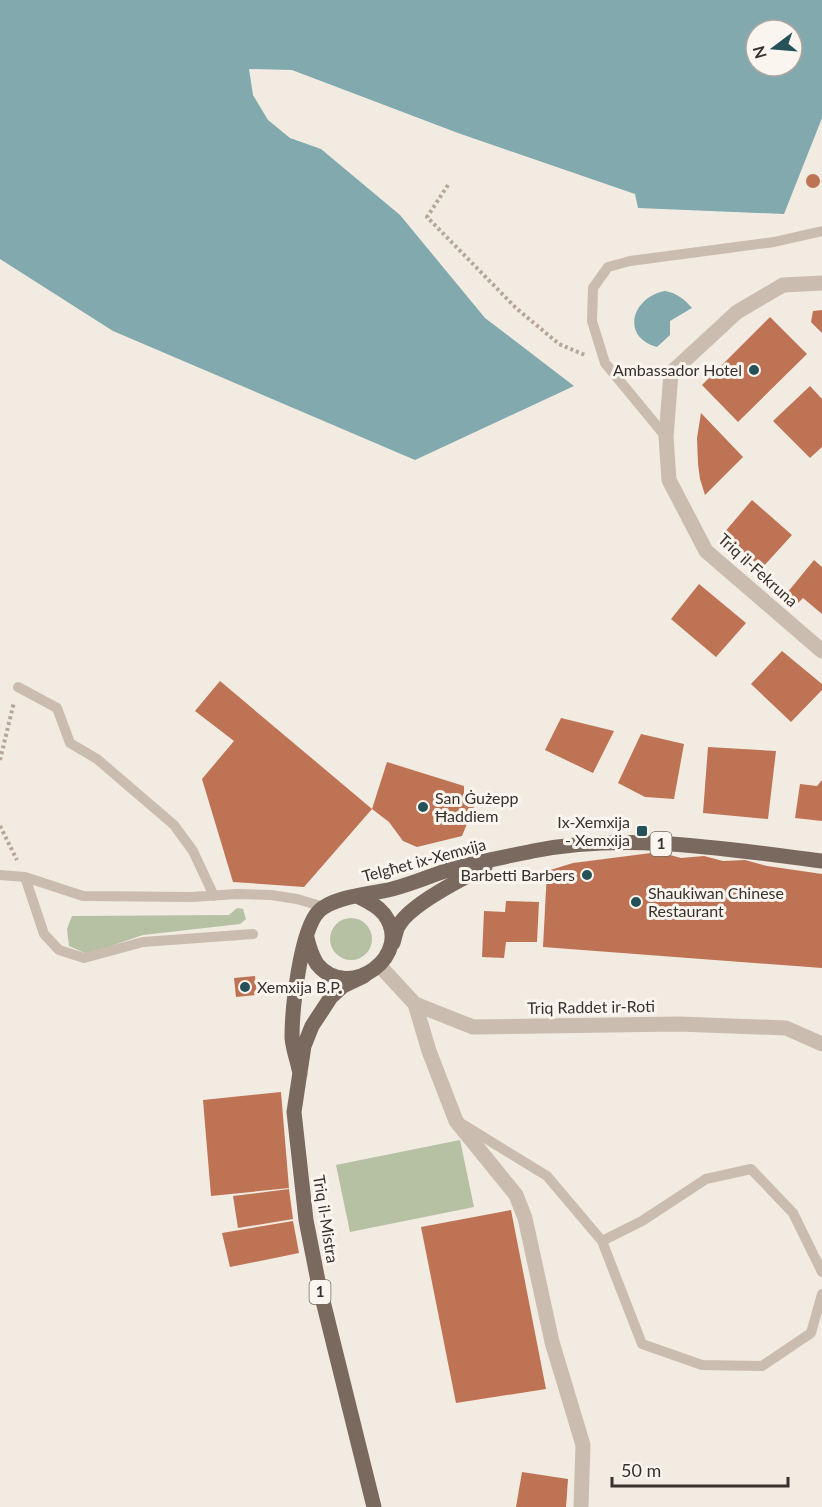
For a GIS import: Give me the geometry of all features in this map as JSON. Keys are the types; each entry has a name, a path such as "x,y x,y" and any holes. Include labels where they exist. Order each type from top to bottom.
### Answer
{"main road":[{"name":"Telgħet ix-Xemxija","path":"357,896 392,889 471,864 572,845 644,843 732,849 822,861"},
{"name":"Telgħet ix-Xemxija","path":"391,949 399,925 409,915 460,880 501,858"},
{"name":"1","path":"306,935 317,913 324,907 339,900 357,896"},
{"path":"357,896 374,904 390,923 393,936 391,949"},
{"path":"306,935 317,964 327,972 344,978 364,976"},
{"name":"Triq il-Mistra","path":"300,1074 292,1041 294,1010 306,935"},
{"name":"1","path":"364,976 379,965 391,949"},
{"name":"Triq il-Mistra","path":"364,976 343,986 320,1012 304,1046 294,1112 306,1220 318,1281 374,1507"}],"street":[{"name":"Triq il-Fekruna","path":"822,283 783,285 737,312 671,374 666,437 669,480 706,551 822,651"},
{"name":"Triq Raddet ir-Roti","path":"379,965 416,1004 473,1027 679,1024 786,1028 822,1044"},
{"path":"416,1004 429,1051 456,1120 516,1195 525,1218 552,1342 583,1445 581,1507"}],"lane":[{"path":"666,437 605,363 592,321 593,288 608,267 630,261 774,242 822,231"},
{"path":"18,687 57,708 70,743 97,759 174,825 193,851 214,896"},
{"path":"0,875 25,877 83,896 271,895 297,899 324,907"},
{"path":"25,877 44,934 59,950 84,958 143,942 253,934"},
{"path":"456,1120 547,1176 602,1241 642,1344 702,1365 762,1366 811,1333 822,1294"},
{"path":"602,1241 642,1221 706,1179 752,1170 793,1212 822,1272"}],"path":[{"path":"448,185 427,217 516,308 559,345 605,363"},
{"path":"0,760 9,722"},
{"path":"0,826 25,877"}],"green space":[{"path":"237,908 243,909 246,919 240,924 143,935 87,954 69,946 67,929 72,916 229,915"},
{"path":"351,918 359,919 366,924 371,931 371,947 366,954 359,959 351,960 343,959 336,954 331,947 330,939 331,931 336,924 343,919"},
{"path":"460,1140 474,1207 350,1232 336,1165"}],"water":[{"path":"0,0 822,0 822,118 784,214 638,208 635,194 458,133 292,70 249,69 253,95 268,120 290,138 321,149 400,215 485,318 574,386 415,460 113,331 0,259"},
{"path":"665,291 680,297 692,308 670,321 670,335 657,347 645,342 638,335 635,318 638,309 645,301"}],"building":[{"path":"813,174 818,176 820,181 818,186 813,188 808,186 806,181 808,176"},
{"path":"822,310 822,333 811,322 813,311"},
{"name":"Ambassador Hotel","path":"770,317 807,354 738,422 702,385"},
{"path":"810,386 822,399 822,447 810,458 773,421"},
{"path":"701,413 743,457 705,495 698,464 697,438"},
{"path":"752,500 792,535 762,568 723,534"},
{"path":"814,560 822,567 822,614 803,598 798,603 787,593"},
{"path":"699,584 746,623 716,657 671,619"},
{"path":"782,651 822,684 822,690 791,722 751,684"},
{"path":"220,681 372,809 304,887 233,882 202,779 234,741 195,711"},
{"path":"561,718 614,731 593,773 545,750"},
{"path":"641,734 684,744 674,799 645,797 618,783"},
{"path":"708,747 776,751 768,819 703,813"},
{"name":"San Ġużepp Ħaddiem","path":"387,762 464,786 464,800 475,804 462,836 417,847 403,841 389,822 372,809"},
{"path":"822,780 822,821 795,818 800,784 817,786"},
{"path":"659,852 681,858 704,856 723,861 745,860 767,866 822,874 822,968 543,947 547,871 573,863"},
{"path":"506,901 539,902 537,942 506,942 504,958 482,957 484,911 505,912"},
{"name":"Xemxija B.P.","path":"255,976 257,995 236,997 234,978"},
{"path":"281,1092 289,1188 211,1196 203,1100"},
{"path":"289,1189 293,1219 238,1228 233,1196"},
{"path":"511,1210 546,1389 456,1403 421,1227"},
{"path":"293,1221 299,1253 230,1267 222,1233"},
{"path":"522,1472 568,1479 566,1507 516,1507"}],"place":[{"name":"Ambassador Hotel","path":"754,370"},
{"name":"San Ġużepp Ħaddiem","path":"423,807"},
{"name":"Ix-Xemxija - Xemxija","path":"642,831"},
{"name":"Barbetti Barbers","path":"587,875"},
{"name":"Shaukiwan Chinese Restaurant","path":"636,902"},
{"name":"Xemxija B.P.","path":"245,987"}]}
